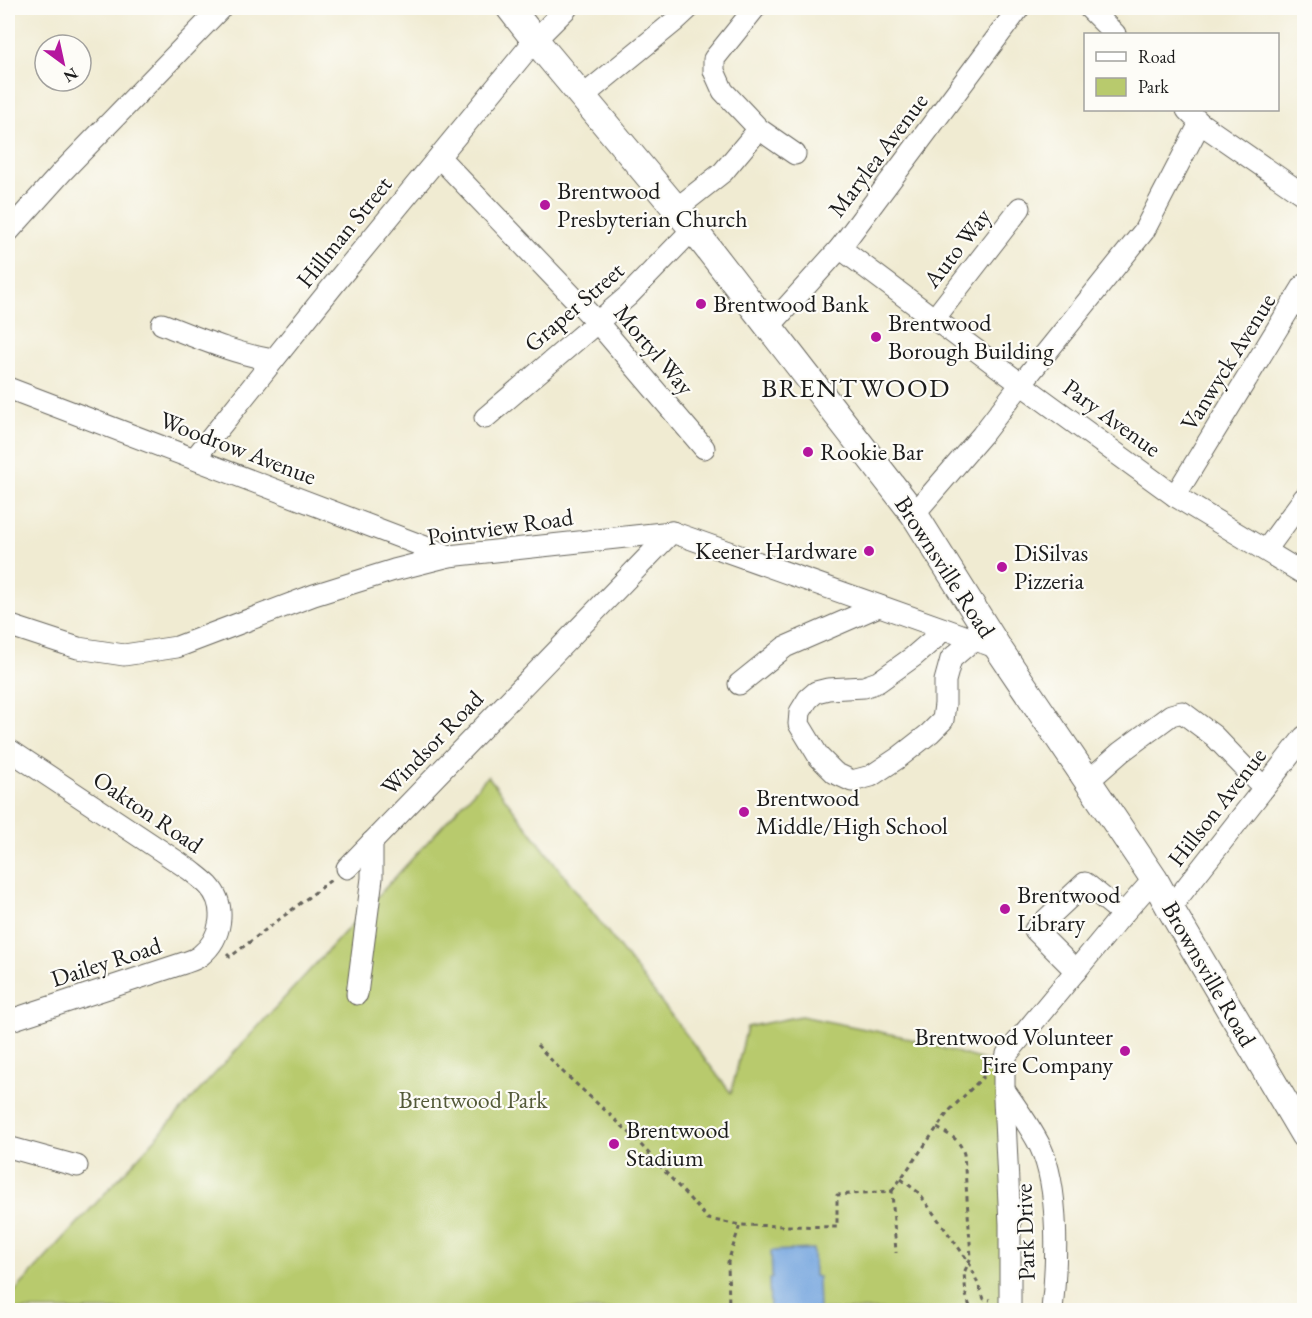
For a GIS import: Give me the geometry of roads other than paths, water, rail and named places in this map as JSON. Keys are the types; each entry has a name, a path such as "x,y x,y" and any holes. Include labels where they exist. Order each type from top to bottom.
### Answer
{"main road":[{"name":"Brownsville Road","path":"510,8 693,229 914,514 985,644 1088,781 1154,879 1305,1136"}],"street":[{"path":"8,232 62,172 220,8"},
{"name":"Hillman Street","path":"195,458 535,40 567,8"},
{"path":"582,97 689,8"},
{"path":"755,8 714,59 714,71 723,91 759,129 795,154"},
{"name":"Marylea Avenue","path":"769,327 840,248 1019,8"},
{"path":"1089,8 1114,33"},
{"path":"914,514 982,435 1144,231 1194,116 1305,195"},
{"path":"676,208 723,172 759,129"},
{"name":"Mortyl Way","path":"439,157 597,322 704,448"},
{"name":"Auto Way","path":"934,319 1020,208"},
{"name":"Graper Street","path":"485,418 628,296 693,229"},
{"name":"Pary Avenue","path":"840,248 1175,496 1305,574"},
{"name":"Vanwyck Avenue","path":"1175,496 1305,285"},
{"path":"162,324 258,358 273,360"},
{"name":"Woodrow Avenue","path":"8,388 449,556"},
{"path":"1266,550 1305,498"},
{"name":"Pointview Road","path":"8,625 78,648 124,656 177,647 314,595 394,570 449,556 672,532 985,644"},
{"name":"Windsor Road","path":"347,868 672,532"},
{"path":"739,684 785,647 879,606"},
{"path":"943,629 913,657 878,682 864,687 828,689 816,692 808,699 800,712 799,724 819,757 835,773 852,782 871,776 930,733 943,720 945,681 951,659 985,644"},
{"path":"1088,781 1121,752 1171,714 1182,712 1214,736 1264,788"},
{"name":"Hillson Avenue","path":"1170,908 1305,737"},
{"name":"Oakton Road","path":"8,749 190,870 209,886 217,901 221,916 213,941"},
{"path":"357,994 372,878 372,842"},
{"path":"1123,914 1085,883 1035,930 1076,971 1154,879"},
{"name":"Dailey Road","path":"8,1021 184,963 200,956 213,941"},
{"name":"Park Drive","path":"1001,1305 1010,1224 1004,1066 1007,1054 1076,971"},
{"name":"Park Drive","path":"1005,1091 1040,1146 1052,1188 1055,1241 1052,1311"},
{"path":"8,1147 76,1166"}],"water":[{"path":"813,1249 814,1276 818,1277 819,1310 770,1310 771,1251"}],"place":[{"name":"Brentwood Presbyterian Church","path":"545,205"},
{"name":"Brentwood Bank","path":"701,304"},
{"name":"Brentwood Borough Building","path":"876,337"},
{"name":"Rookie Bar","path":"808,452"},
{"name":"Keener Hardware","path":"869,551"},
{"name":"DiSilvas Pizzeria","path":"1002,567"},
{"name":"Brentwood Middle/High School","path":"744,812"},
{"name":"Brentwood Library","path":"1005,909"},
{"name":"Brentwood Volunteer Fire Company","path":"1125,1051"},
{"name":"Brentwood Stadium","path":"614,1144"}],"district":[{"name":"BRENTWOOD","path":"856,388"}],"park label":[{"name":"Brentwood Park","path":"473,1100"}]}
